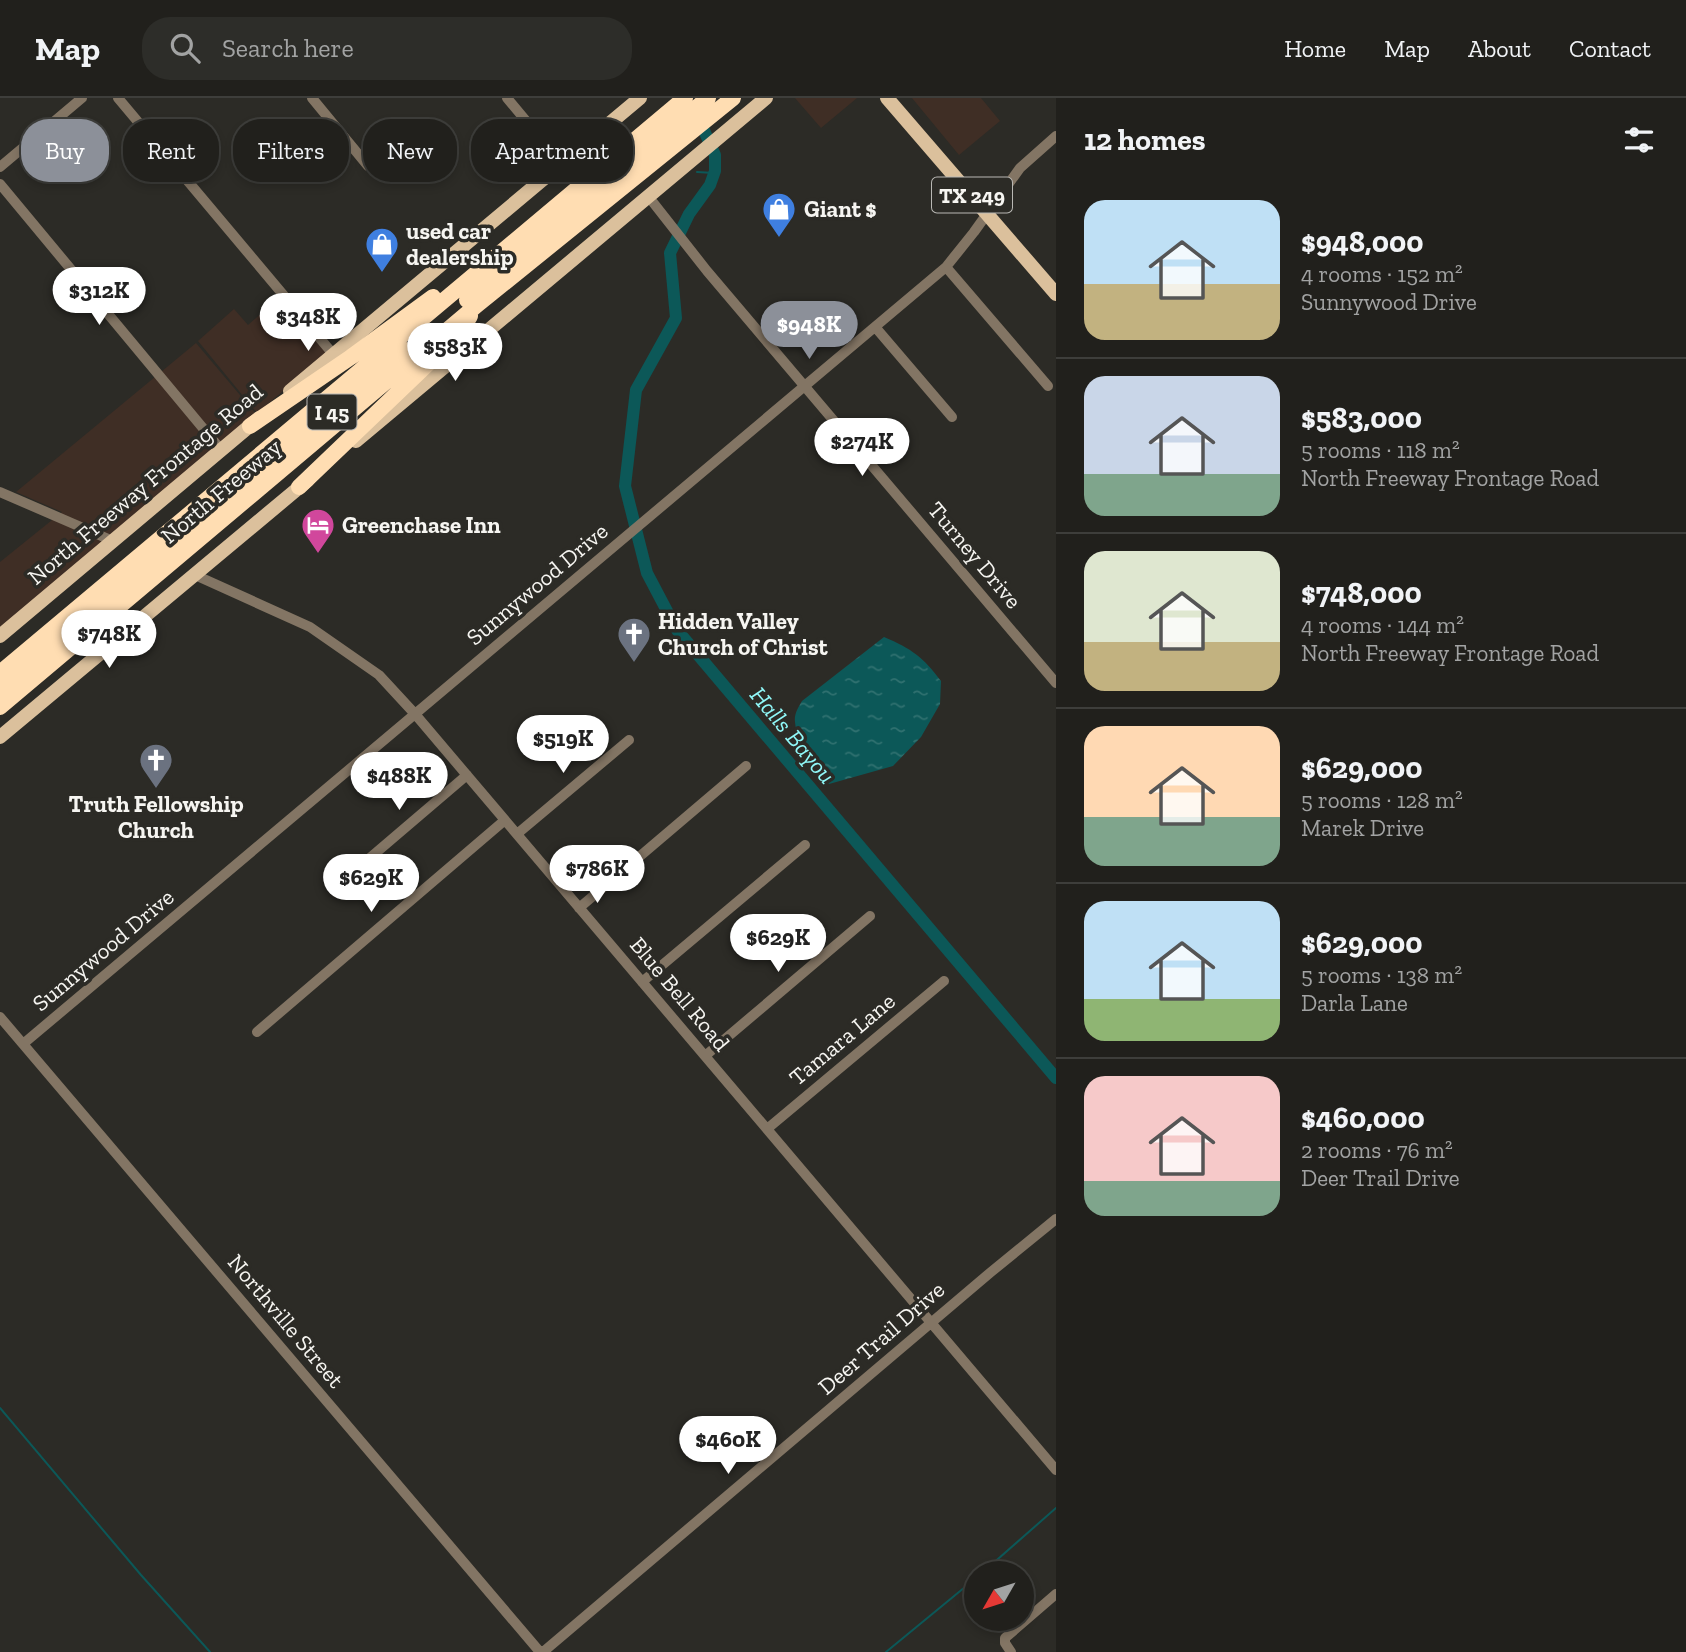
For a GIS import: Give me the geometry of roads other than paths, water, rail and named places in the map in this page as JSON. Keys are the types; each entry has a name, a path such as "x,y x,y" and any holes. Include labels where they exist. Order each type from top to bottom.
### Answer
{"highway":[{"name":"North Freeway","path":"0,707 477,305 665,135 685,98"},
{"name":"North Freeway","path":"0,673 475,274 665,135 713,105 733,98"},
{"name":"North Freeway","path":"0,690 665,135"},
{"path":"250,425 351,357 447,286 475,274"},
{"path":"299,487 459,334 477,305"}],"main road":[{"name":"North Freeway Frontage Road","path":"615,119 640,98"},
{"path":"732,128 757,98"},
{"path":"0,737 466,351 766,98"},
{"name":"TX 249","path":"887,98 1056,294"},
{"name":"North Freeway Frontage Road","path":"0,636 540,182"}],"street":[{"path":"0,167 82,98"},
{"path":"118,98 333,354"},
{"path":"312,98 363,160"},
{"path":"507,98 524,119"},
{"name":"Sunnywood Drive","path":"23,1044 946,267 1020,168 1056,136"},
{"path":"0,184 222,451"},
{"name":"Turney Drive","path":"648,196 693,253 1056,683"},
{"path":"946,267 1048,386"},
{"path":"876,328 952,417"},
{"path":"0,492 113,541"},
{"name":"Blue Bell Road","path":"195,575 310,627 379,675 467,775 1056,1470"},
{"path":"517,834 629,740"},
{"path":"579,908 746,766"},
{"path":"351,874 467,775"},
{"path":"257,1032 505,820"},
{"path":"642,982 805,845"},
{"path":"705,1056 870,916"},
{"name":"Tamara Lane","path":"767,1129 944,981"},
{"name":"Northville Street","path":"0,1017 542,1652"},
{"name":"Deer Trail Drive","path":"542,1652 1056,1219"},
{"path":"1011,1652 1004,1643 1005,1638 1056,1594"}],"water":[{"path":"884,637 916,654 935,673 941,681 940,704 921,737 893,766 829,784 802,748 795,716 802,701"}],"waterway":[{"name":"Halls Bayou","path":"698,117 715,155 715,171 710,185 689,214 670,253 676,318 636,390 625,486 647,573 677,630 1056,1078"},
{"path":"697,172 714,173"},
{"path":"0,1408 210,1652"},
{"path":"996,1561 1056,1508"},
{"path":"886,1652 964,1588"}],"place":[{"name":"Giant $","path":"779,239"},
{"name":"used car dealership","path":"382,274"},
{"name":"Greenchase Inn","path":"318,555"},
{"name":"Hidden Valley Church of Christ","path":"634,664"},
{"name":"Truth Fellowship Church","path":"156,790"}]}
